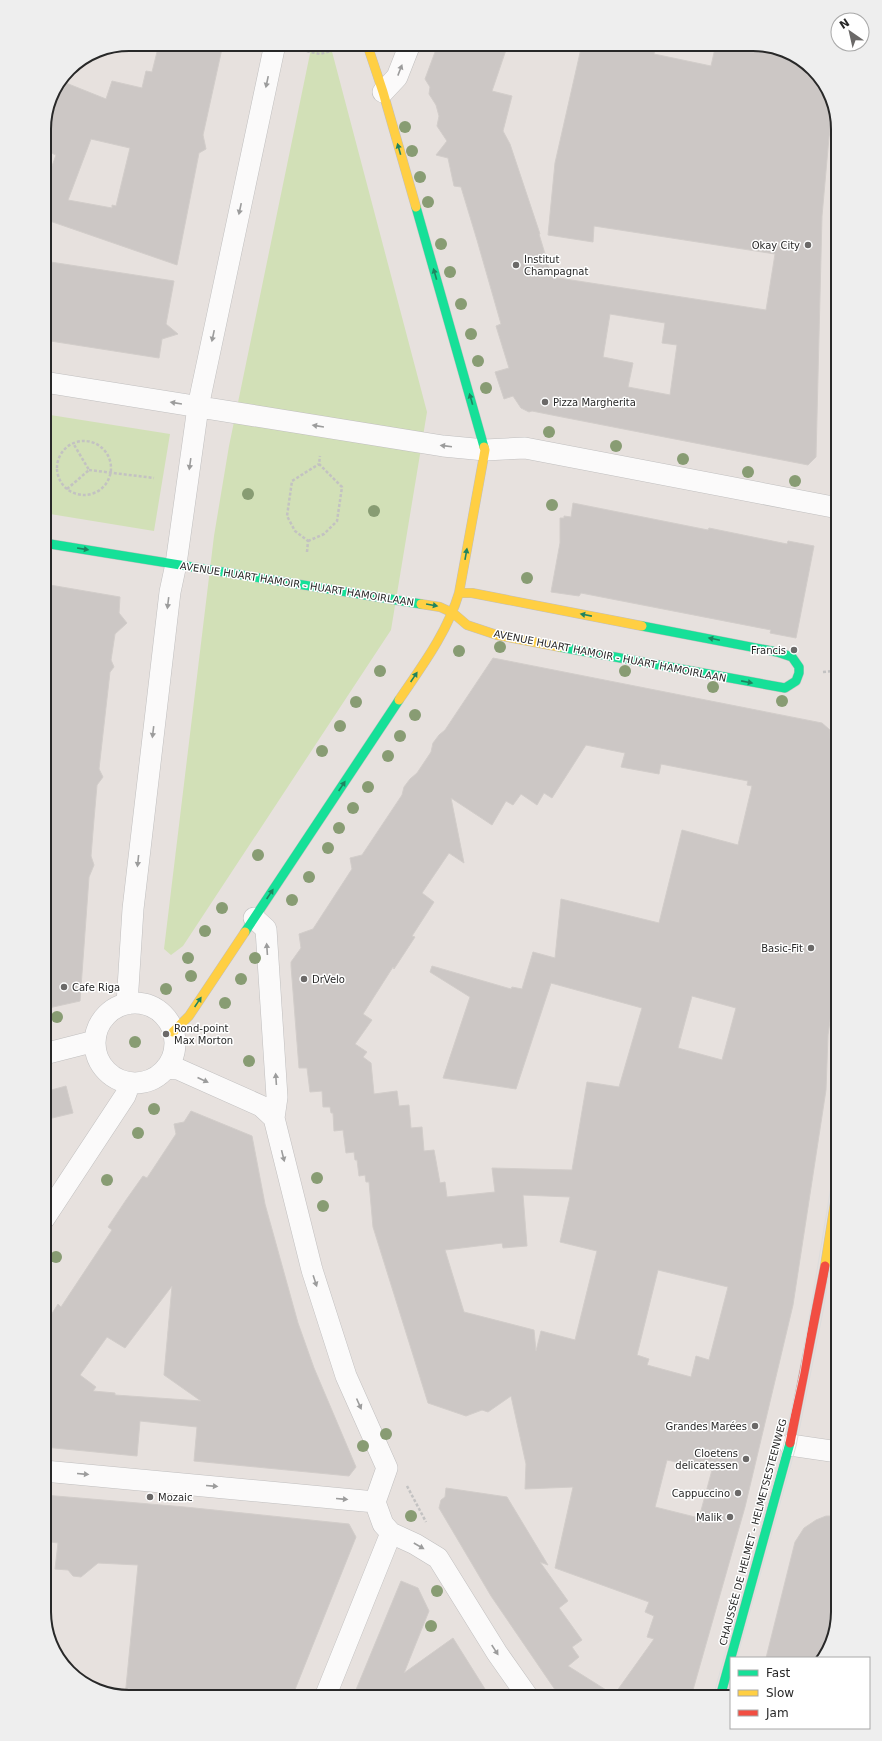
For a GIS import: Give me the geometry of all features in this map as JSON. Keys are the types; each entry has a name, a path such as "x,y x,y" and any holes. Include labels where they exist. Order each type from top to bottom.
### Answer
{"street":[{"path":"127,1004 133,909 150,751 170,592 176,564 198,406 274,51"},
{"path":"173,1032 189,1016 437,644 452,613 459,593 485,450 383,92 369,51"},
{"path":"383,92 398,77 407,51"},
{"path":"51,383 443,446 485,450 525,448 831,507"},
{"name":"AVENUE HUART HAMOIR - HUART HAMOIRLAAN","path":"51,544 433,605 452,613 467,625 497,635 770,686 785,688 796,681 799,673 799,667 792,657 777,652 478,594 459,593"},
{"path":"254,918 266,929 277,1097 274,1118 312,1270 346,1376 387,1468 375,1502 383,1524 391,1533 415,1544 438,1558 497,1653 523,1690"},
{"path":"127,1004 143,1004 156,1010 167,1020 173,1032 174,1051 166,1068 160,1075 150,1080 130,1084 120,1081 103,1068 98,1060 95,1041 100,1024 111,1011 127,1004"},
{"path":"51,1052 95,1041"},
{"path":"166,1068 178,1069 261,1106 274,1118"},
{"path":"51,1208 125,1096 130,1084"},
{"name":"CHAUSSÉE DE HELMET - HELMETSESTEENWEG","path":"731,1657 790,1445 818,1307 831,1226"},
{"path":"790,1445 831,1451"},
{"path":"51,1472 375,1502"},
{"path":"327,1690 391,1533"},
{"name":"CHAUSSÉE DE HELMET - HELMETSESTEENWEG","path":"722,1690 730,1661"}],"path":[{"path":"305,51 320,54 331,51"},
{"path":"84,441 95,443 104,450 110,460 110,473 107,482 99,490 89,494 77,494 67,489 60,481 57,470 58,459 64,449 73,443 84,441"},
{"path":"73,443 89,470"},
{"path":"319,464 320,456"},
{"path":"308,541 324,534 336,521 342,487 319,464"},
{"path":"308,541 295,531 287,516 292,481 319,464"},
{"path":"67,489 89,470 154,478"},
{"path":"307,552 308,541"},
{"path":"387,1468 399,1470 435,1538 438,1558"}],"green space":[{"path":"311,51 332,51 427,412 391,630 183,946 171,955 164,949 214,536 229,446"},
{"path":"51,415 170,434 154,531 51,514"}],"building":[{"path":"157,51 221,51 203,135 206,149 199,153 177,265 51,221 51,169 56,155 51,153 51,124 54,109 61,90 66,83 106,99 112,81 142,88 146,71 152,72","holes":["91,139 130,148 116,206 112,205 112,208 68,200"]},
{"path":"435,51 506,51 492,91 512,96 503,131 510,144 540,234 552,277 766,310 775,254 594,226 593,242 548,235 555,163 580,51 655,51 654,54 711,66 714,51 758,51 778,55 804,70 818,86 825,99 830,114 831,127 822,216 816,457 808,465 532,411 529,412 521,408 513,396 504,399 495,372 509,368 496,326 501,324 461,187 454,186 448,158 436,155 447,141 437,126 439,116 436,105 429,94 430,87 425,79","holes":["610,314 665,323 662,343 677,345 670,395 628,387 633,363 603,357"]},
{"path":"51,262 174,281 166,324 178,334 162,339 159,358 51,341"},
{"path":"573,503 708,530 709,528 787,544 788,541 814,546 796,638 770,633 771,630 581,593 579,596 551,592 560,543 560,518 564,518 564,516 571,517"},
{"path":"51,585 120,597 119,613 127,623 115,634 111,660 114,667 110,672 99,769 103,777 97,785 91,856 94,865 89,877 80,1001 51,1007"},
{"path":"493,658 822,723 830,730 831,1014 828,1035 826,1090 793,1305 745,1507 693,1690 618,1690 654,1639 647,1637 654,1616 645,1612 649,1602 555,1568 573,1487 525,1489 526,1464 511,1396 488,1412 482,1410 466,1416 428,1403 373,1227 369,1182 366,1182 365,1175 359,1176 357,1160 355,1160 354,1152 346,1153 343,1130 334,1131 333,1113 331,1113 330,1107 323,1107 322,1091 310,1092 307,1068 299,1068 291,962 301,948 299,934 313,929 352,869 350,858 362,855 402,795 404,787 417,773 431,752 433,743 445,730","holes":["586,745 625,753 621,767 659,774 661,764 748,781 747,785 752,786 738,845 682,830 659,923 561,899 555,958 533,952 522,989 512,987 511,989 432,966 430,972 470,997 443,1078 516,1089 551,983 642,1008 619,1087 587,1082 572,1170 492,1168 495,1192 447,1197 445,1182 440,1183 434,1150 424,1151 422,1127 411,1128 409,1105 399,1106 397,1091 374,1094 371,1063 363,1057 367,1052 355,1044 372,1020 363,1014 393,967 394,969 415,937 412,936 434,902 422,893 449,853 464,863 451,798 492,825 506,801 513,805 521,794 537,805 544,793 552,798","692,996 736,1008 722,1060 678,1048","523,1195 570,1197 560,1242 597,1251 575,1340 541,1331 536,1351 534,1330 464,1312 445,1250 502,1243 503,1248 527,1246","658,1270 728,1287 709,1360 696,1356 691,1377 647,1365 649,1359 637,1355","667,1460 712,1470 699,1518 655,1507"]},
{"path":"66,1086 73,1113 51,1118 51,1090"},
{"path":"191,1111 252,1136 265,1204 298,1323 314,1368 356,1467 349,1476 194,1461 197,1427 140,1421 137,1456 51,1448 51,1315 58,1304 61,1307 112,1230 108,1227 143,1176 147,1178 176,1134 174,1124 184,1122","holes":["172,1286 164,1375 201,1401 115,1395 115,1393 93,1391 96,1387 80,1375 107,1337 125,1348"]},
{"path":"446,1488 507,1497 548,1565 540,1562 568,1601 559,1608 582,1640 572,1647 579,1657 568,1666 606,1690 555,1690 491,1596 439,1508 441,1500 445,1497"},
{"path":"51,1496 185,1507 349,1524 356,1537 295,1690 126,1690 138,1565 98,1563 81,1577 73,1576 68,1570 55,1569 58,1543 51,1542"},
{"path":"826,1516 831,1516 831,1612 825,1642 816,1657 766,1657 795,1542 804,1528 816,1520"},
{"path":"401,1581 418,1588 429,1611 404,1673 453,1638 486,1690 356,1690"}],"tram line":[{"path":"715,1690 782,1452 800,1373 831,1187"},
{"path":"737,1657 796,1446 824,1306 831,1261"},
{"path":"728,1690 730,1683"}],"traffic: fast":[{"path":"416,207 484,447"},
{"path":"51,544 421,604"},
{"path":"560,647 785,688 796,681 799,673 799,667 792,657 777,652 642,626"},
{"path":"245,932 399,700"},
{"path":"731,1657 790,1443"},
{"path":"722,1690 730,1661"}],"traffic: slow":[{"path":"369,51 383,92 416,207"},
{"path":"399,700 425,662 448,622 454,608 459,593 485,450 484,447"},
{"path":"459,593 472,593 642,626"},
{"path":"421,604 440,607 453,613 467,625 497,635 560,647"},
{"path":"173,1032 189,1016 245,932"},
{"path":"825,1266 831,1228"}],"traffic: jam":[{"path":"790,1443 825,1266"}],"place":[{"name":"Okay City","path":"808,245"},
{"name":"Institut Champagnat","path":"516,265"},
{"name":"Pizza Margherita","path":"545,402"},
{"name":"Francis","path":"794,650"},
{"name":"Basic-Fit","path":"811,948"},
{"name":"DrVelo","path":"304,979"},
{"name":"Cafe Riga","path":"64,987"},
{"name":"Rond-point Max Morton","path":"166,1034"},
{"name":"Grandes Marées","path":"755,1426"},
{"name":"Cloetens delicatessen","path":"746,1459"},
{"name":"Cappuccino","path":"738,1493"},
{"name":"Mozaic","path":"150,1497"},
{"name":"Malik","path":"730,1517"}]}
